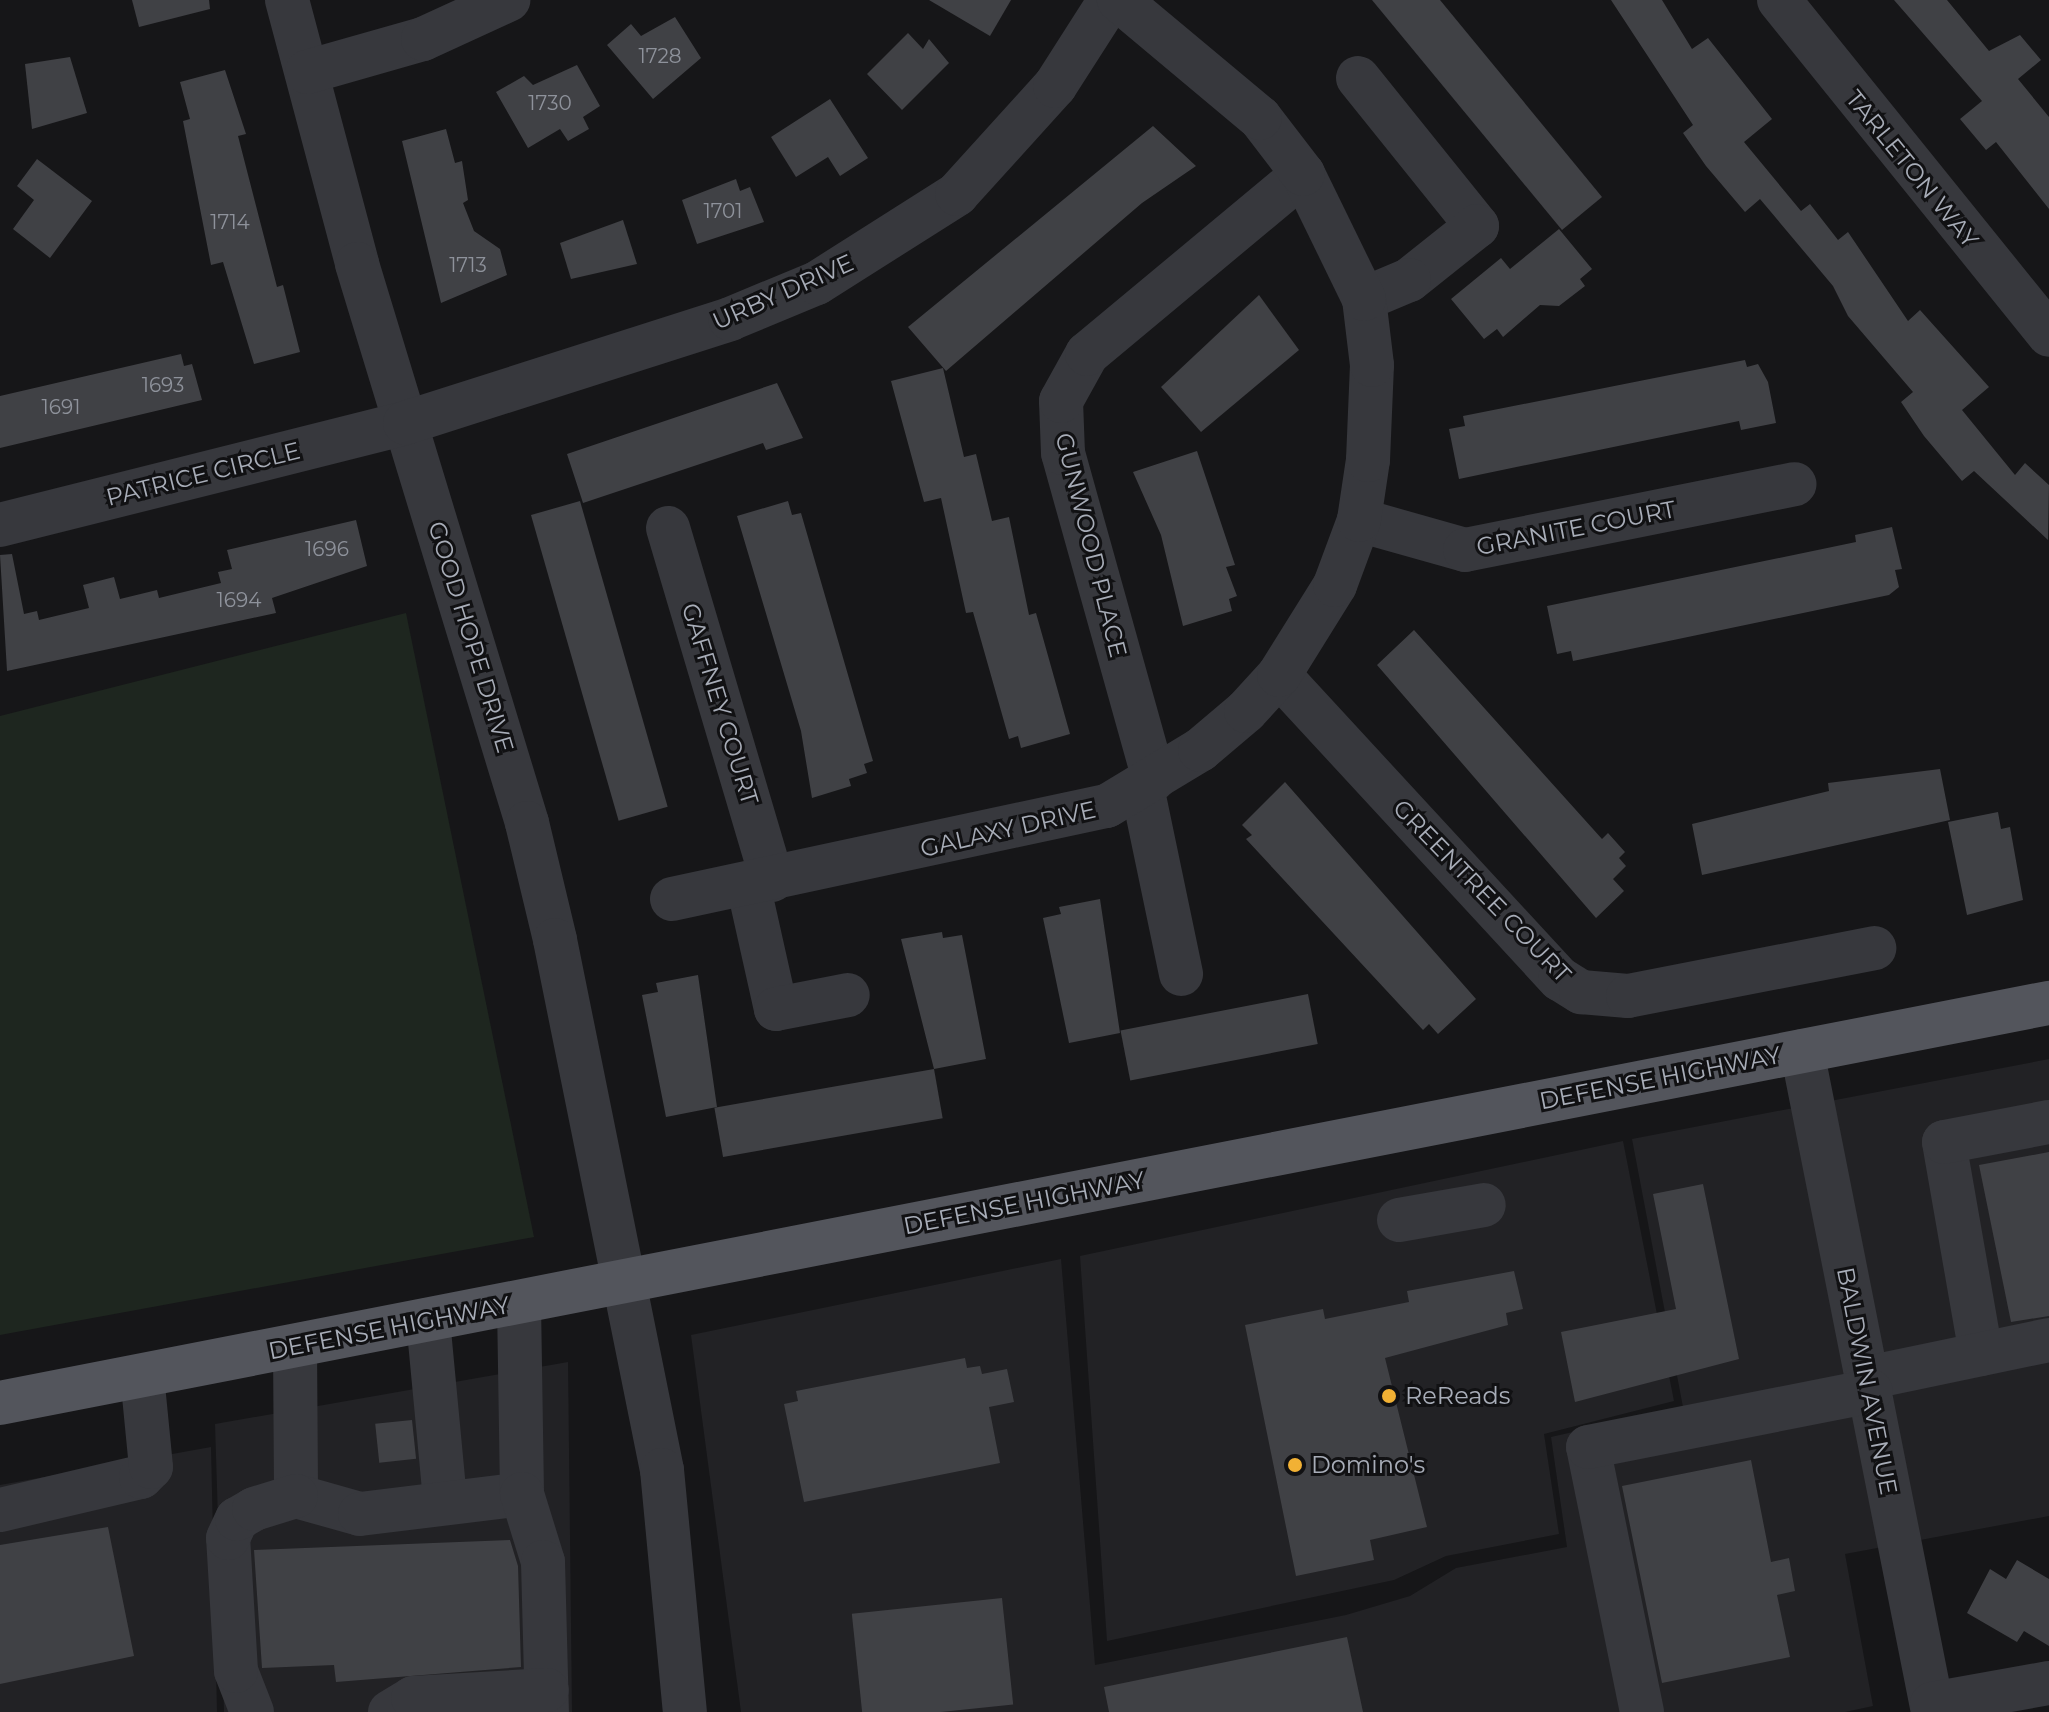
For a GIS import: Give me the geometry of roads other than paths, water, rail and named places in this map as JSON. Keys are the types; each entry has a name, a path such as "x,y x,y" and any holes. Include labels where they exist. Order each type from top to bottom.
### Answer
{"main road":[{"name":"DEFENSE HIGHWAY","path":"0,1403 2049,1003"}],"street":[{"name":"GOOD HOPE DRIVE","path":"287,0 405,423 527,823 668,1510 685,1712"},
{"path":"307,72 423,39 508,0"},
{"name":"URBY DRIVE","path":"405,423 730,319 893,240 1009,144 1110,0"},
{"name":"GALAXY DRIVE","path":"672,899 1057,821 1148,783 1200,750 1279,675 1335,585 1359,520 1372,409 1364,299 1303,174 1224,81 1119,0"},
{"name":"TARLETON WAY","path":"1779,0 2049,335"},
{"path":"1358,78 1477,226 1409,280 1364,299"},
{"name":"GUNWOOD PLACE","path":"1181,974 1148,783 1063,453 1061,401 1087,354 1303,174"},
{"name":"PATRICE CIRCLE","path":"0,525 405,423"},
{"name":"GRANITE COURT","path":"1359,520 1465,550 1794,484"},
{"name":"GAFFNEY COURT","path":"668,528 760,882 776,1009 848,995"},
{"name":"GREENTREE COURT","path":"1279,675 1560,979 1581,992 1628,996 1874,948"},
{"name":"BALDWIN AVENUE","path":"1802,1051 1932,1708"},
{"path":"1981,1354 1944,1142 2049,1122"},
{"path":"1399,1220 1484,1205"},
{"path":"390,1712 413,1698 547,1701 543,1562 522,1494 519,1303"},
{"path":"428,1320 445,1501"},
{"path":"1642,1712 1588,1447 2049,1340"},
{"path":"295,1346 296,1496"},
{"path":"0,1510 141,1477 151,1467 142,1376"},
{"path":"252,1712 236,1671 228,1538 237,1519 254,1509 296,1496 360,1514 445,1501 522,1494"},
{"path":"1932,1708 2049,1683"}],"place":[{"name":"ReReads","path":"1389,1396"},
{"name":"Domino's","path":"1295,1465"}]}
